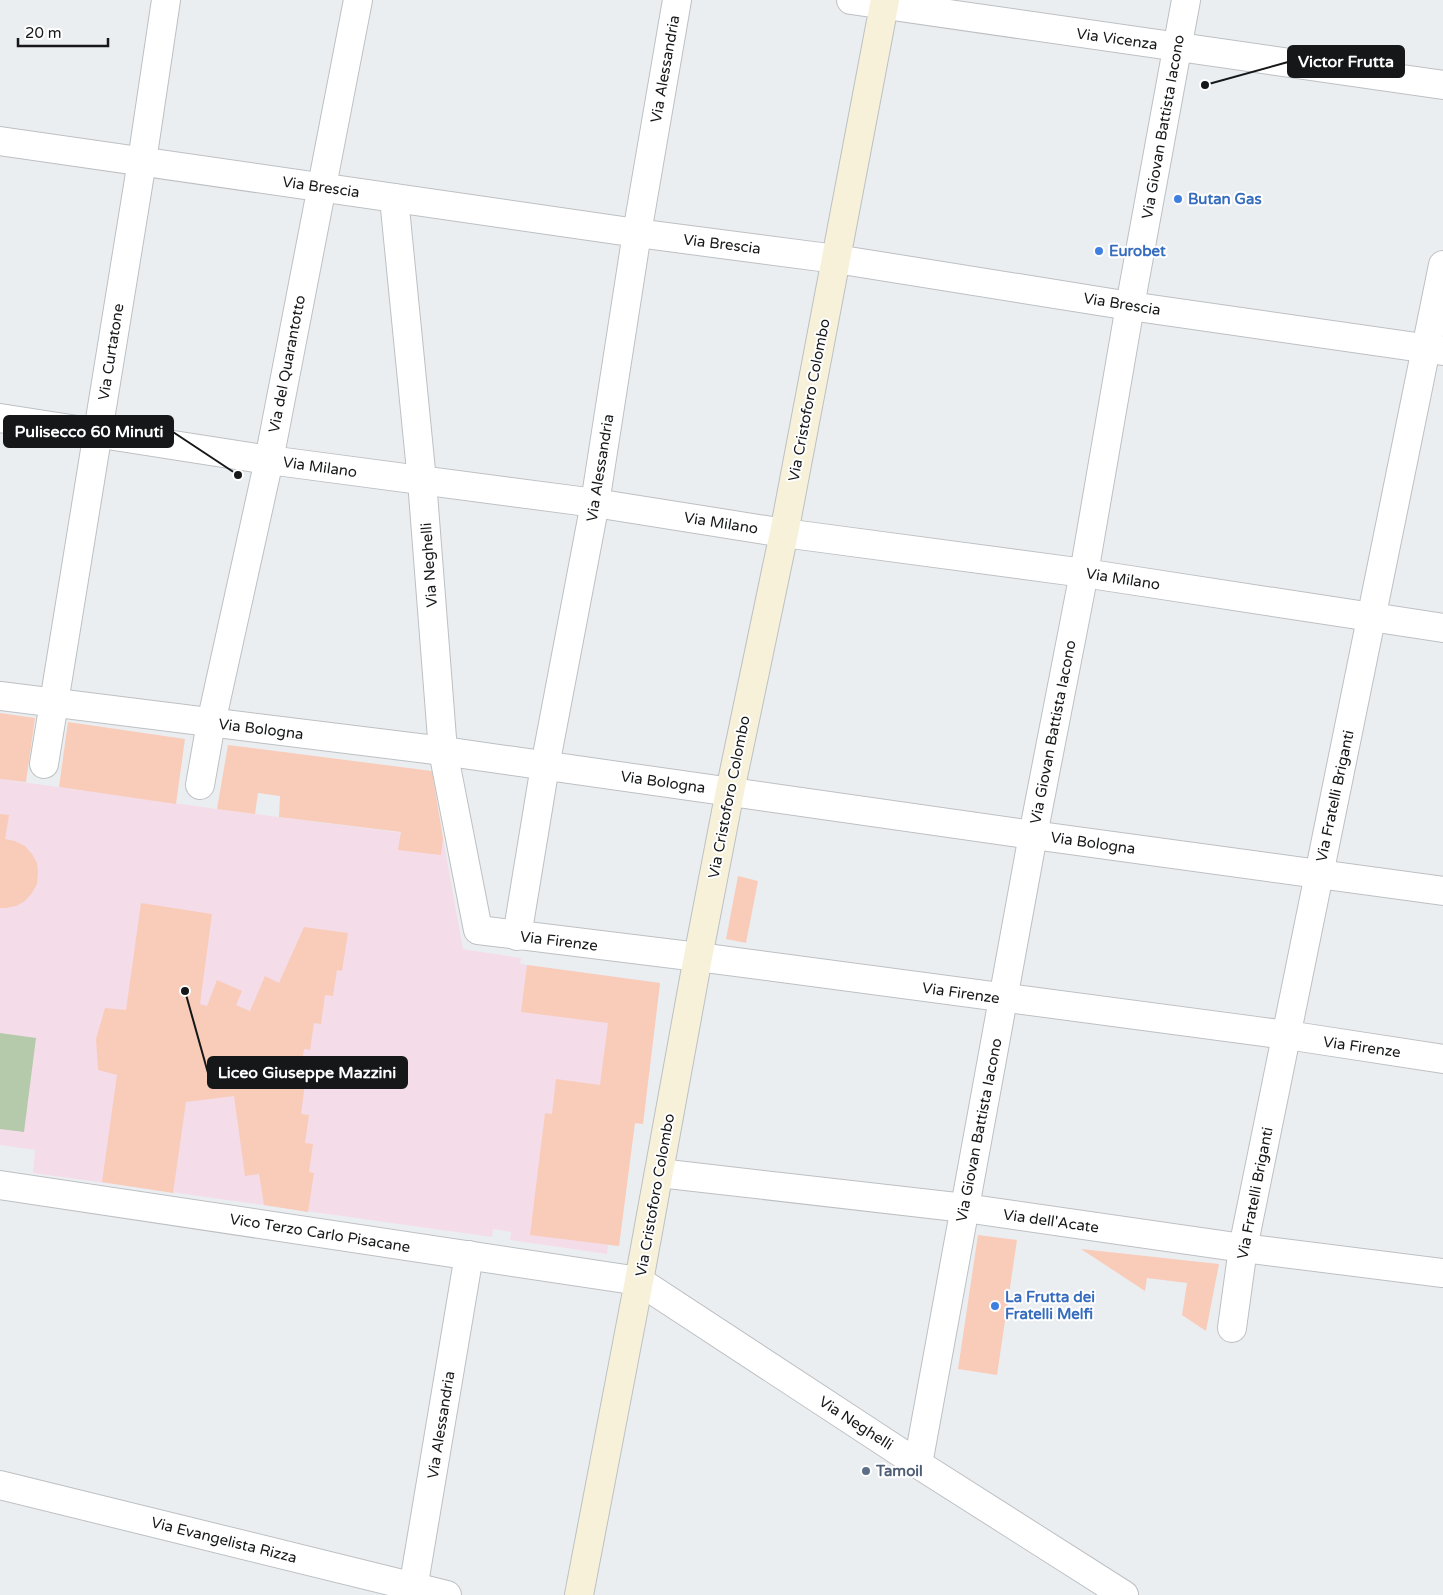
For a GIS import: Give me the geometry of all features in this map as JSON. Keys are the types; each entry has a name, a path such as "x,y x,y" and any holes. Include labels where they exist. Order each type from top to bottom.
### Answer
{"main road":[{"name":"Via Cristoforo Colombo","path":"579,1595 698,957 730,791 784,533 884,2"}],"street":[{"name":"Via Curtatone","path":"44,764 142,161 166,0"},
{"name":"Via del Quarantotto","path":"200,785 211,722 268,460 358,0"},
{"name":"Via Alessandria","path":"517,936 545,766 595,503 637,233 677,0"},
{"name":"Via Vicenza","path":"851,0 884,2 1177,48 1443,85"},
{"name":"Via Giovan Battista Iacono","path":"918,1464 1033,835 1084,573 1130,306 1186,0"},
{"name":"Via Brescia","path":"0,141 637,233 836,259 1130,306 1434,350"},
{"name":"Via Neghelli","path":"394,198 422,481 443,751 478,930"},
{"name":"Via Fratelli Briganti","path":"1232,1328 1243,1248 1372,617 1434,350 1443,265"},
{"name":"Via Milano","path":"0,418 268,460 595,503 784,533 1084,573 1443,628"},
{"name":"Via Bologna","path":"0,696 443,751 1443,891"},
{"name":"Via Firenze","path":"478,930 698,957 1286,1035 1443,1059"},
{"name":"Via dell'Acate","path":"659,1173 965,1208 1243,1248 1443,1273"},
{"name":"Vico Terzo Carlo Pisacane","path":"0,1184 639,1281"},
{"name":"Via Alessandria","path":"413,1591 469,1255"},
{"name":"Via Neghelli","path":"639,1281 918,1464 1124,1595"},
{"name":"Via Evangelista Rizza","path":"0,1486 413,1591 447,1595"}],"shaded area":[{"path":"0,779 443,838 463,949 521,958 520,964 660,983 643,1124 634,1123 619,1246 608,1245 607,1254 510,1240 511,1232 493,1229 492,1237 33,1173 35,1150 0,1145"}],"green space":[{"path":"0,1033 36,1038 24,1132 0,1129"}],"building":[{"path":"0,713 35,718 26,782 0,779"},
{"path":"68,722 185,739 176,804 59,787"},
{"path":"228,745 432,771 443,838 441,855 398,850 401,832 279,817 280,796 258,793 255,814 217,809"},
{"path":"0,814 9,815 5,839 25,846 37,863 38,873 37,884 25,901 16,906 6,908 0,908"},
{"path":"738,876 758,881 746,943 726,939"},
{"path":"141,903 212,914 200,1004 207,1006 217,980 242,991 236,1005 250,1011 265,976 279,983 304,927 348,933 342,971 337,970 333,996 325,995 321,1024 314,1023 310,1050 304,1049 299,1084 305,1084 301,1114 309,1115 305,1143 313,1144 309,1172 314,1173 308,1212 264,1205 259,1174 245,1176 234,1096 186,1102 173,1193 102,1182 117,1075 98,1070 96,1039 105,1008 126,1010"},
{"path":"527,965 660,983 643,1124 635,1123 619,1246 530,1235 545,1113 552,1114 556,1079 600,1085 608,1023 521,1012"},
{"path":"978,1235 1017,1240 997,1375 958,1369"},
{"path":"1081,1249 1219,1264 1206,1331 1182,1315 1187,1283 1147,1278 1145,1291"}],"place":[{"name":"Victor Frutta","path":"1205,85"},
{"name":"Butan Gas","path":"1178,199"},
{"name":"Eurobet","path":"1099,251"},
{"name":"Pulisecco 60 Minuti","path":"238,475"},
{"name":"Liceo Giuseppe Mazzini","path":"185,991"},
{"name":"La Frutta dei Fratelli Melfi","path":"995,1306"},
{"name":"Tamoil","path":"866,1471"}]}
